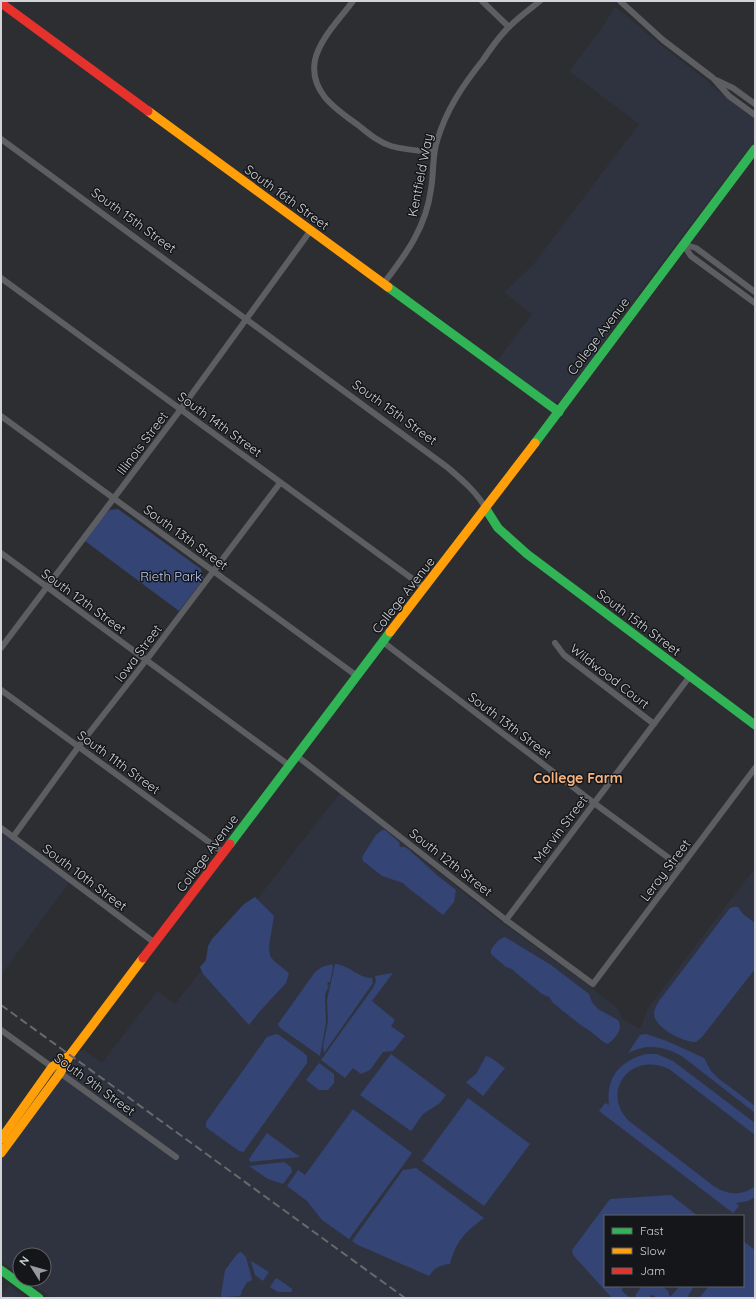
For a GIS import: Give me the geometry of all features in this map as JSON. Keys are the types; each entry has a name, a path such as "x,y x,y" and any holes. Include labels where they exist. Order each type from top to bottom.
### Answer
{"main road":[{"name":"South 16th Street","path":"1,3 558,412"},
{"name":"College Avenue","path":"1,1153 60,1073 70,1055 357,676 486,509 755,149"},
{"name":"South 15th Street","path":"486,509 491,521 516,544 755,725"},
{"name":"College Avenue","path":"1,1139 52,1067 70,1055"},
{"path":"1,1270 39,1298"}],"street":[{"path":"353,1 326,36 317,53 314,68 318,86 323,97 333,107 383,143 405,149 434,152"},
{"path":"482,1 509,27"},
{"name":"Kentfield Way","path":"384,283 406,255 421,227 428,207 434,152 445,116 457,95 497,41 509,27 540,1"},
{"path":"620,1 663,40 713,78 733,88 755,104"},
{"path":"713,78 729,96 755,115"},
{"name":"South 15th Street","path":"1,139 447,467 471,489 486,509"},
{"name":"Illinois Street","path":"1,648 181,409 311,230"},
{"path":"683,244 696,248 755,292"},
{"path":"683,244 691,256 755,303"},
{"name":"South 14th Street","path":"1,278 425,588"},
{"name":"South 13th Street","path":"1,416 357,676"},
{"name":"Iowa Street","path":"13,837 79,746 147,660 280,483"},
{"name":"South 12th Street","path":"1,553 290,766"},
{"name":"South 13th Street","path":"383,642 681,868"},
{"name":"Wildwood Court","path":"555,643 564,655 654,724"},
{"name":"Mervin Street","path":"506,920 690,676"},
{"name":"South 11th Street","path":"1,690 224,853"},
{"name":"South 12th Street","path":"297,756 506,920 592,984"},
{"name":"Leroy Street","path":"592,984 755,768"},
{"name":"South 10th Street","path":"1,828 155,943"},
{"name":"South 9th Street","path":"1,1030 176,1157"}],"shaded area":[{"path":"615,7 705,79 725,97 755,119 755,140 611,330 600,349 560,401 553,402 497,361 532,314 504,292 533,265 639,124 569,71 602,28"},
{"path":"340,793 493,916 591,987 619,1010 621,1017 640,1029 648,1008 755,868 755,1298 52,1298 37,1287 52,1287 52,1247 12,1247 12,1269 1,1261 1,1158 56,1086 80,1051 84,1050 102,1063 157,991 175,1004"},
{"path":"1,828 71,880 1,975"},
{"path":"9,1285 26,1298 1,1298"}],"green space":[{"name":"Rieth Park","path":"118,509 201,569 203,577 202,581 179,611 85,541 106,513 110,510"},
{"path":"382,830 385,830 399,842 400,847 405,847 408,849 456,890 454,902 443,915 403,883 382,876 363,861 362,857 376,835"},
{"path":"255,897 274,916 269,946 270,956 289,973 286,983 249,1025 203,974 200,967 206,960 208,946 212,939 244,904"},
{"path":"738,907 743,914 755,923 755,969 702,1037 696,1042 684,1040 670,1033 658,1024 655,1018 654,1010 659,1001 730,908"},
{"path":"505,937 551,965 589,994 592,1002 598,1009 618,1020 620,1027 618,1034 613,1040 607,1044 605,1043 553,1003 549,997 542,994 491,954 491,950 495,944 500,939"},
{"path":"332,964 333,967 330,982 328,982 327,985 329,985 325,995 326,1023 320,1056 280,1028 278,1024 315,972 322,967"},
{"path":"335,964 345,967 362,976 372,978 373,983 324,1053 323,1046 328,1021 327,1000"},
{"path":"393,973 372,1001 395,1020 391,1026 405,1036 393,1051 383,1052 370,1070 361,1074 353,1068 345,1078 321,1060 373,988 376,981 375,976"},
{"path":"276,1034 304,1053 307,1056 307,1063 244,1152 239,1151 207,1128 206,1122 267,1037"},
{"path":"646,1034 667,1041 704,1058 711,1071 718,1078 755,1106 755,1113 676,1053 663,1048 649,1047 628,1053 640,1035"},
{"path":"391,1054 446,1095 440,1103 423,1114 411,1131 360,1095"},
{"path":"646,1054 657,1054 673,1061 755,1123 755,1135 669,1069 655,1065 643,1065 632,1070 624,1077 619,1087 618,1098 621,1109 629,1121 715,1187 725,1192 740,1193 746,1192 755,1186 755,1197 748,1201 736,1203 739,1206 733,1213 599,1111 605,1103 609,1105 610,1087 616,1072 628,1061"},
{"path":"486,1056 493,1059 505,1068 483,1096 466,1082 476,1074"},
{"path":"319,1063 334,1074 334,1083 328,1090 319,1090 306,1080"},
{"path":"468,1098 530,1144 484,1206 422,1161"},
{"path":"353,1109 412,1153 349,1239 322,1220 307,1201 287,1186 298,1170 305,1175"},
{"path":"267,1133 300,1157 250,1162 249,1159"},
{"path":"284,1162 291,1167 292,1172 283,1184 268,1179 249,1166"},
{"path":"416,1168 484,1218 466,1233 458,1243 450,1264 438,1267 429,1276 352,1241 403,1170"},
{"path":"671,1195 697,1215 604,1215 604,1287 623,1287 622,1291 630,1298 612,1298 573,1255 572,1250 610,1199"},
{"path":"744,1242 755,1250 755,1298 699,1298 708,1287 744,1287"},
{"path":"241,1252 246,1257 252,1279 250,1282 248,1281 240,1296 222,1297 221,1295 225,1270 238,1253"},
{"path":"251,1261 269,1272 263,1281 255,1275"},
{"path":"277,1278 292,1289 292,1292 278,1292 270,1287"},
{"path":"641,1287 663,1287 668,1291 670,1297 679,1287 693,1287 687,1298 655,1298 655,1296 652,1295 650,1298 636,1298 636,1294"}],"railway":[{"path":"1,1005 405,1298"}],"traffic: fast":[{"path":"535,443 755,149"},
{"path":"388,287 559,412"},
{"path":"486,509 498,528 527,554 755,725"},
{"path":"230,844 390,632"},
{"path":"1,1270 39,1298"}],"traffic: slow":[{"path":"148,111 388,287"},
{"path":"390,632 535,443"},
{"path":"1,1153 60,1073 70,1055 143,958"},
{"path":"1,1139 52,1067 67,1057"}],"traffic: jam":[{"path":"1,3 148,111"},
{"path":"143,958 230,844"}],"district":[{"name":"College Farm","path":"578,778"}]}
